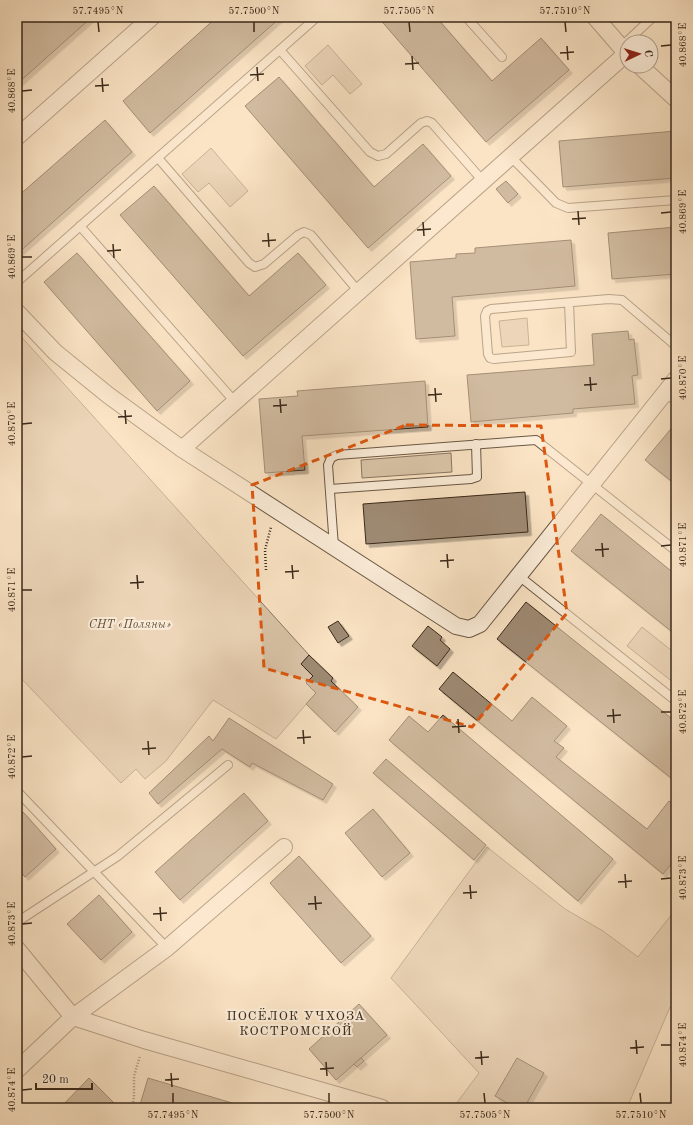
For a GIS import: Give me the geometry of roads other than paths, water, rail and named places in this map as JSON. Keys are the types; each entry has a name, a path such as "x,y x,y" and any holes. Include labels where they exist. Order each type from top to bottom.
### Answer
{"street":[{"path":"17,137 152,17"},
{"path":"595,17 619,44"},
{"path":"182,449 511,157 619,57"},
{"path":"649,74 676,98"},
{"path":"17,312 55,352 108,395 182,449 456,626 469,629 480,624 592,484 670,397 676,379"},
{"path":"17,1070 73,1017 167,948 284,847"},
{"path":"17,949 73,1017 144,1040 374,1107"}],"lane":[{"path":"17,282 317,17"},
{"path":"466,17 502,57"},
{"path":"639,34 653,17"},
{"path":"280,50 370,152 378,156 386,154 421,123 427,121 432,123 483,181"},
{"path":"511,157 556,203 568,208 676,200"},
{"path":"158,158 249,263 255,267 264,264 298,235 304,232 311,235 359,292"},
{"path":"80,226 235,402"},
{"path":"569,303 571,352 567,354 502,359 490,358 488,354 485,316 487,311 569,303 622,300 676,346"},
{"path":"334,547 328,465 330,458 337,455 536,440 676,551"},
{"path":"330,489 471,479 477,476 478,471 476,444"},
{"path":"518,576 676,701"},
{"path":"17,922 118,856 228,765"},
{"path":"17,791 167,948"}],"district":[{"name":"ПОСЁЛОК УЧХОЗА КОСТРОМСКОЙ","path":"296,1022"}],"park label":[{"name":"СНТ «Поляны»","path":"130,624"}]}
